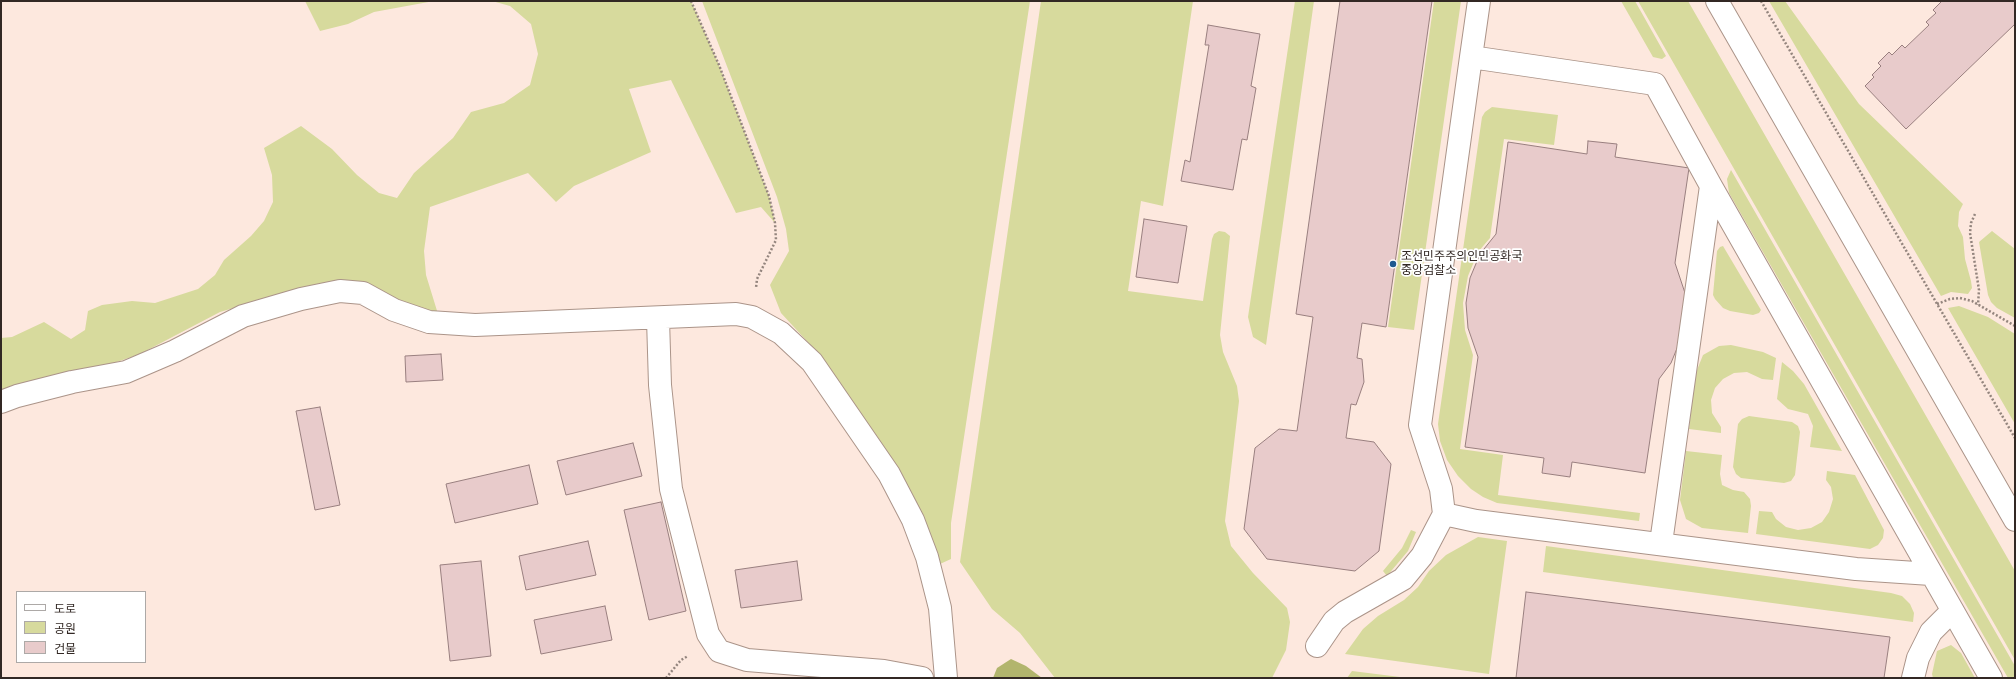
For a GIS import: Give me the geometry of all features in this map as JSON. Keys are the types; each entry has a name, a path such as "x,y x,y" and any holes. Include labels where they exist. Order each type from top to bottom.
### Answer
{"street":[{"path":"1317,646 1334,620 1344,612 1404,579 1422,556 1444,514 1441,489 1420,425 1479,1"},
{"path":"1717,1 2015,520"},
{"path":"1471,57 1655,84 1930,574 1991,678"},
{"path":"1661,543 1711,186"},
{"path":"1,402 17,396 72,382 126,372 176,351 243,316 300,299 340,291 363,293 394,310 429,322 475,325 658,319 736,314 752,317 781,333 812,362 889,474 913,520 927,557 940,608 946,678"},
{"path":"658,319 660,385 671,489 708,634 719,651 747,660 884,671 922,678"},
{"path":"1444,514 1476,521 1661,543 1856,569 1930,574"},
{"path":"1913,678 1918,658 1931,632 1952,611"}],"path":[{"path":"691,1 719,64 764,182 769,196 775,223 776,240 757,279 752,317"},
{"path":"1760,1 2015,438"},
{"path":"1975,214 1971,223 1970,233 1979,290 1978,305"},
{"path":"1937,304 1950,299 1960,298 1978,305 2015,326"}],"green space":[{"path":"305,1 434,1 374,12 348,24 320,31"},
{"path":"492,1 691,1 719,65 769,196 775,223 761,207 736,213 671,80 629,89 651,152 574,186 556,202 528,173 430,207 424,251 426,275 438,314 405,304 372,289 247,304 220,312 140,354 108,365 1,394 1,338 12,337 44,322 71,339 85,330 88,311 102,305 132,301 155,303 198,289 215,275 224,260 251,236 264,221 273,202 272,175 264,148 301,126 332,149 357,175 379,193 397,198 414,173 453,138 471,112 504,103 530,85 538,54 531,24 510,6"},
{"path":"702,1 1030,1 951,523 951,559 940,564 930,533 879,439 816,351 781,313 770,285 789,251 786,229 777,197"},
{"path":"1041,1 1193,1 1163,206 1141,201 1128,291 1203,301 1214,234 1219,231 1225,232 1230,236 1220,335 1223,352 1237,386 1239,401 1225,521 1231,546 1253,573 1287,608 1290,622 1286,650 1272,678 1055,678 1020,633 992,609 960,562"},
{"path":"1295,1 1314,1 1266,345 1253,337 1248,317"},
{"path":"1434,1 1461,1 1414,330 1388,327"},
{"path":"1621,1 1635,1 1666,56 1662,59 1653,57"},
{"path":"1638,1 1688,1 2015,571 2015,660"},
{"path":"1769,1 1785,1 1859,104 1963,204 1959,212 1958,226 1963,237 1965,259 1971,281 1972,288 1968,294 1951,292 1941,296"},
{"path":"1492,107 1558,115 1554,145 1504,139 1490,238 1478,252 1468,276 1463,303 1465,330 1473,355 1460,449 1503,455 1498,495 1640,513 1639,521 1497,503 1483,497 1471,489 1458,476 1447,460 1440,441 1438,424 1482,117 1485,112"},
{"path":"1731,170 2015,666 2015,678 2008,678 1729,193 1727,179"},
{"path":"1992,231 2015,249 2015,318 1997,308 1991,302 1988,295 1979,242"},
{"path":"1723,246 1761,310 1759,313 1753,315 1730,311 1723,308 1715,299 1713,295 1717,251"},
{"path":"1959,306 1988,317 2015,334 2015,424 1948,308"},
{"path":"1731,345 1763,352 1776,358 1773,380 1762,379 1747,372 1734,373 1723,379 1715,388 1711,400 1712,413 1721,427 1721,433 1689,429 1695,375 1703,355 1719,346"},
{"path":"1782,362 1793,371 1804,384 1842,451 1810,447 1813,426 1808,414 1788,409 1777,399"},
{"path":"1749,416 1792,422 1798,426 1800,432 1795,475 1791,481 1784,483 1741,478 1736,474 1733,467 1738,424 1742,419"},
{"path":"1686,451 1722,455 1720,474 1722,485 1733,490 1744,492 1750,499 1751,506 1748,533 1702,528 1686,519 1680,500"},
{"path":"1827,471 1855,475 1884,530 1883,538 1878,545 1870,549 1756,534 1759,511 1772,512 1776,519 1786,527 1798,530 1811,528 1822,522 1829,512 1833,499 1831,487 1826,480"},
{"path":"1411,530 1416,532 1408,551 1387,576 1383,571 1402,548"},
{"path":"1478,537 1507,541 1489,674 1345,654 1363,629 1378,616 1404,600 1418,587 1429,571 1446,555"},
{"path":"1546,546 1891,593 1902,596 1910,604 1914,613 1913,622 1543,572"},
{"path":"1951,645 1961,653 1975,678 1933,678 1932,674 1937,651"},
{"path":"1011,659 1026,666 1042,678 993,678 997,668"},
{"path":"1352,671 1408,678 1347,678"}],"building":[{"path":"1340,1 1432,1 1386,327 1362,323 1357,358 1362,359 1364,382 1356,405 1351,404 1346,438 1374,442 1391,464 1379,551 1355,571 1267,559 1244,529 1255,448 1279,429 1297,431 1313,317 1296,314"},
{"path":"1942,1 2015,1 2015,24 1906,129 1865,86 1874,77 1872,75 1881,66 1878,63 1889,52 1892,55 1902,45 1905,48 1929,25 1926,22 1936,13 1933,10"},
{"path":"1208,25 1260,34 1251,86 1256,88 1247,140 1242,139 1233,190 1181,181 1185,160 1190,162 1209,45 1205,45"},
{"path":"1588,141 1617,144 1615,157 1689,168 1675,263 1685,293 1685,318 1680,341 1671,363 1659,379 1645,473 1572,462 1570,477 1542,473 1544,458 1465,447 1478,357 1468,328 1466,303 1470,278 1480,254 1496,234 1508,142 1587,154"},
{"path":"1144,219 1187,226 1178,283 1136,277"},
{"path":"441,354 443,380 406,382 405,356"},
{"path":"320,407 340,505 315,510 296,411"},
{"path":"633,443 642,476 566,495 557,461"},
{"path":"529,465 538,504 455,523 446,484"},
{"path":"661,502 686,611 649,620 624,510"},
{"path":"588,541 596,575 526,590 519,556"},
{"path":"481,561 491,656 450,661 440,565"},
{"path":"797,561 802,600 741,608 735,570"},
{"path":"1526,592 1890,637 1884,678 1516,678"},
{"path":"605,606 612,640 541,654 534,620"}],"place":[{"name":"조선민주주의인민공화국 중앙검찰소","path":"1393,264"}]}
